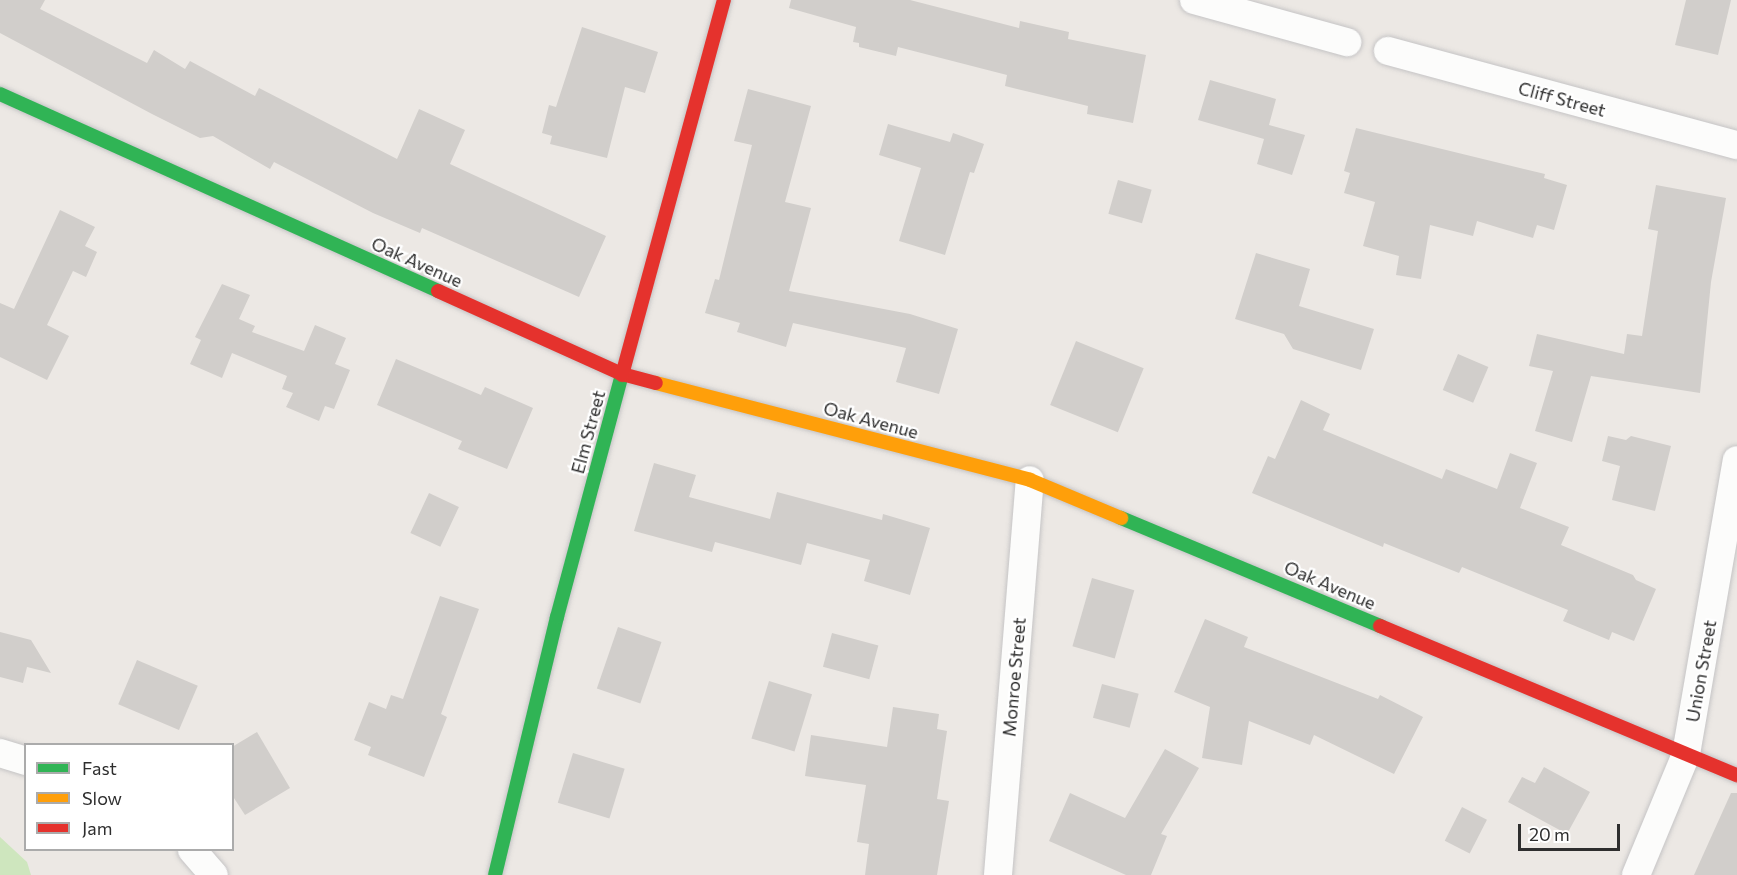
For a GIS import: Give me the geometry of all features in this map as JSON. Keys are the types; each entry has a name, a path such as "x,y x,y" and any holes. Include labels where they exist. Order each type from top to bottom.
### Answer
{"street":[{"name":"Elm Street","path":"495,875 557,617 724,0"},
{"path":"1194,0 1347,42"},
{"name":"Cliff Street","path":"1388,51 1737,145"},
{"name":"Oak Avenue","path":"0,94 622,374 1030,480 1737,775"},
{"name":"Union Street","path":"1636,875 1686,754 1737,460"},
{"name":"Monroe Street","path":"998,875 1030,480"},
{"path":"0,753 24,760"},
{"path":"194,851 214,875"}],"green space":[{"path":"0,837 27,862 31,875 0,875"}],"building":[{"path":"0,0 45,0 40,9 147,63 154,50 185,69 190,61 255,96 259,88 397,159 419,109 465,130 450,164 606,236 579,297 422,228 420,233 373,213 274,162 270,169 213,136 200,138 152,114 0,33"},
{"path":"791,0 910,0 1019,28 1020,21 1069,32 1068,39 1146,55 1133,123 1087,114 1088,106 1005,86 1007,75 898,47 896,56 859,47 859,43 853,42 856,27 789,8"},
{"path":"1686,0 1731,0 1718,55 1675,45"},
{"path":"582,27 658,52 645,93 625,87 607,158 550,144 552,136 542,133 549,105 556,107"},
{"path":"1210,80 1276,99 1269,125 1305,135 1292,175 1257,164 1264,139 1198,120"},
{"path":"748,89 811,106 785,202 811,208 789,291 910,314 958,329 939,394 896,382 906,348 793,323 786,347 737,332 740,323 705,313 715,279 719,280 752,145 734,141"},
{"path":"888,124 950,142 953,133 984,144 974,173 970,172 945,255 899,241 921,168 879,155"},
{"path":"1356,128 1545,174 1544,178 1567,185 1554,230 1537,225 1533,238 1477,221 1473,236 1430,225 1421,279 1396,275 1399,256 1363,246 1375,202 1344,193 1350,173 1344,171"},
{"path":"1118,180 1152,190 1142,223 1108,214"},
{"path":"1656,185 1726,198 1711,282 1700,393 1591,376 1572,442 1535,431 1553,371 1529,366 1537,334 1624,354 1627,334 1642,336 1658,231 1648,229"},
{"path":"60,210 95,227 85,246 97,252 86,277 73,271 47,325 69,336 47,380 0,357 0,303 14,309"},
{"path":"1256,253 1310,269 1299,306 1374,329 1361,370 1293,349 1284,334 1235,319"},
{"path":"222,284 250,295 239,319 255,326 252,332 304,351 315,325 346,338 335,364 350,370 334,409 325,406 319,421 286,407 293,393 282,389 287,376 232,353 222,378 190,364 201,340 195,337"},
{"path":"1076,341 1144,368 1118,432 1050,405"},
{"path":"1458,354 1488,367 1473,403 1443,390"},
{"path":"396,359 481,395 485,387 533,408 507,469 458,449 462,441 377,405"},
{"path":"1301,400 1330,414 1323,430 1442,479 1446,469 1497,489 1510,453 1537,463 1520,508 1569,527 1561,545 1633,575 1636,580 1656,589 1634,641 1612,632 1609,640 1563,621 1568,610 1462,567 1459,573 1384,543 1383,547 1252,493 1268,456 1275,459"},
{"path":"1608,436 1626,440 1631,436 1671,446 1655,511 1612,500 1620,466 1602,461"},
{"path":"654,463 696,475 689,497 770,519 777,492 882,520 883,514 930,528 910,595 864,581 870,560 807,543 801,565 715,542 712,552 634,531"},
{"path":"429,493 459,507 440,547 410,533"},
{"path":"1092,578 1134,590 1115,658 1072,646"},
{"path":"440,596 479,609 441,714 447,717 424,777 368,755 371,747 354,740 369,702 386,709 391,695 403,699"},
{"path":"1205,619 1248,637 1244,647 1378,699 1380,695 1423,717 1394,774 1314,735 1310,745 1249,721 1242,765 1202,758 1210,707 1174,692"},
{"path":"618,627 661,642 640,703 597,688"},
{"path":"0,632 31,640 51,673 27,667 23,683 0,677"},
{"path":"832,633 878,645 869,679 823,667"},
{"path":"137,660 198,686 179,730 118,704"},
{"path":"769,681 812,694 794,752 751,738"},
{"path":"1102,684 1139,694 1130,728 1093,718"},
{"path":"893,707 939,714 937,729 947,731 937,799 949,801 937,875 865,875 869,844 857,842 866,785 805,776 811,735 887,747"},
{"path":"257,732 290,788 245,815 234,798 234,746"},
{"path":"1165,749 1199,768 1161,834 1167,836 1151,875 1126,875 1049,841 1070,793 1125,818"},
{"path":"573,753 625,769 609,819 558,803"},
{"path":"1544,767 1590,792 1567,834 1508,802 1522,777 1535,783"},
{"path":"1731,793 1737,793 1737,875 1694,875"},
{"path":"1462,807 1487,820 1470,854 1445,841"}],"traffic: fast":[{"path":"0,94 438,291"},
{"path":"495,875 557,617 622,375"},
{"path":"1121,518 1380,626"}],"traffic: slow":[{"path":"656,383 1030,480 1121,518"}],"traffic: jam":[{"path":"622,375 724,0"},
{"path":"438,291 622,374 656,383"},
{"path":"1380,626 1737,775"}]}
